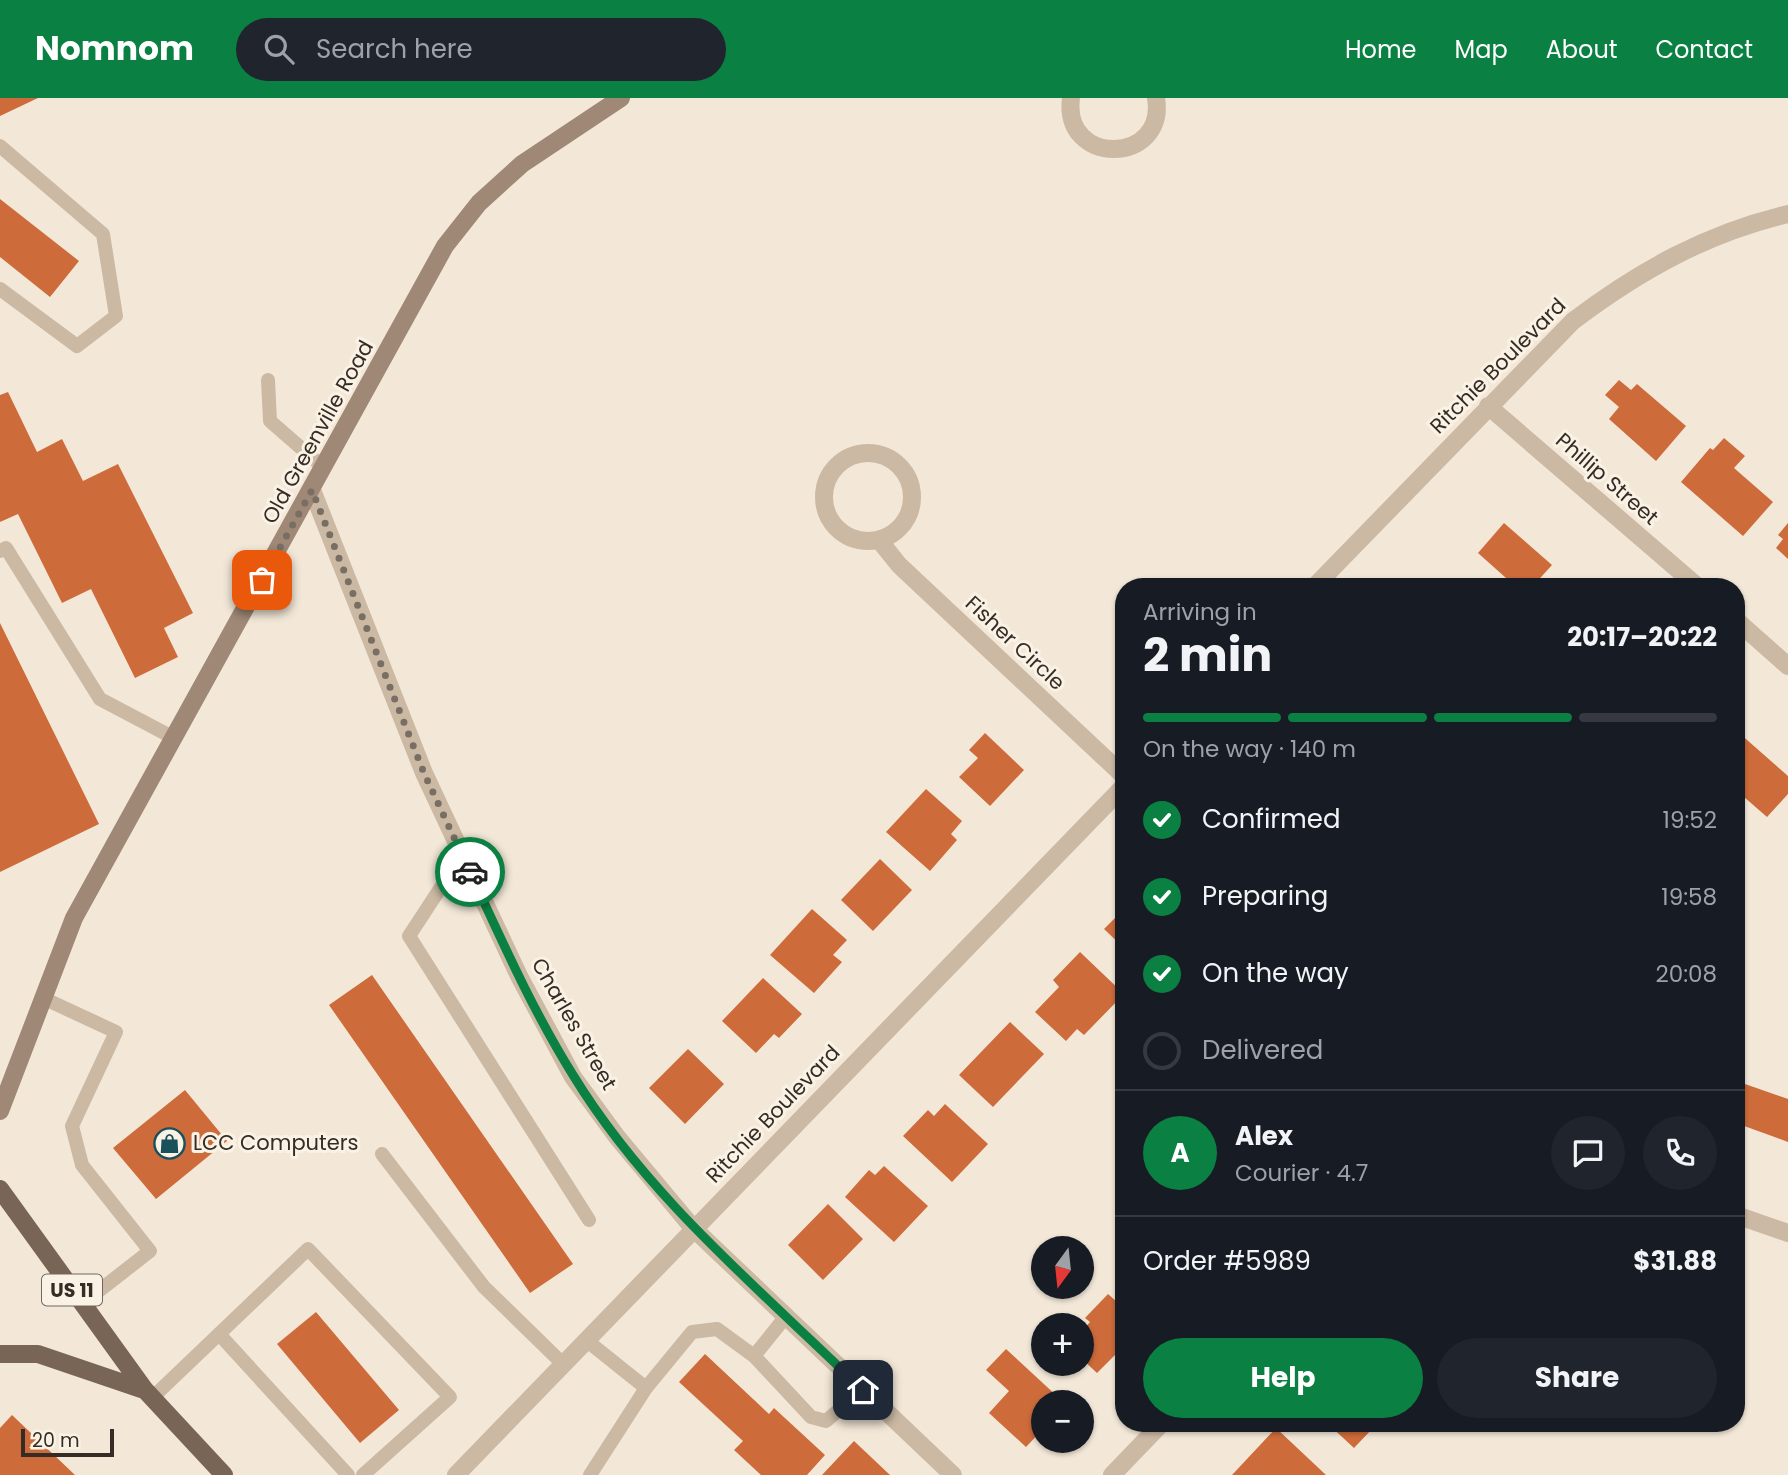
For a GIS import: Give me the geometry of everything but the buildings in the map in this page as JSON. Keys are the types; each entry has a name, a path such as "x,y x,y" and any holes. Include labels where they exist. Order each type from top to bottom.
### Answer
{"main road":[{"name":"Old Greenville Road","path":"0,1111 74,918 445,246 479,203 522,164 621,98"},
{"name":"US 11","path":"0,1189 148,1394 224,1475"},
{"path":"0,1353 38,1354 148,1394"}],"street":[{"path":"1071,98 1071,117 1079,133 1100,148 1116,150 1133,146 1151,129 1156,115 1156,98"},
{"name":"Ritchie Boulevard","path":"1323,578 1573,321 1642,272 1718,235 1788,214"},
{"name":"Phillip Street","path":"1489,406 1687,578"},
{"path":"858,453 879,454 895,462 910,485 911,506 906,520 897,530 879,540 863,541 850,537 835,527 825,509 824,487 832,471 845,459 858,453"},
{"name":"Charles Street","path":"312,490 424,773 519,976 573,1077 617,1137 693,1228 953,1475"},
{"name":"Fisher Circle","path":"879,540 899,565 1115,768"},
{"path":"1745,629 1788,666"},
{"name":"Ritchie Boulevard","path":"456,1475 1115,795"},
{"path":"1745,1218 1788,1233"},
{"path":"1112,1475 1153,1432"}],"lane":[{"path":"0,146 103,234 117,316 77,346 0,289"},
{"path":"268,380 270,421 324,468"},
{"path":"0,551 6,548 100,699 174,738"},
{"path":"462,855 409,936 589,1220"},
{"path":"43,998 116,1032 72,1126 82,1165 150,1251 82,1304"},
{"path":"382,1154 484,1287 563,1364"},
{"path":"148,1394 219,1334 308,1249 450,1397 363,1475"},
{"path":"754,1356 787,1315"},
{"path":"590,1475 646,1388 692,1332 717,1329 754,1356 811,1417 827,1421 863,1390"},
{"path":"219,1334 342,1473"},
{"path":"586,1340 646,1388"}],"way so far":[{"path":"262,580 312,490 424,773 470,872"}],"place":[{"name":"LCC Computers","path":"170,1143"}],"route":[{"path":"470,872 553,1041 573,1077 617,1137 693,1228 863,1390"}]}
